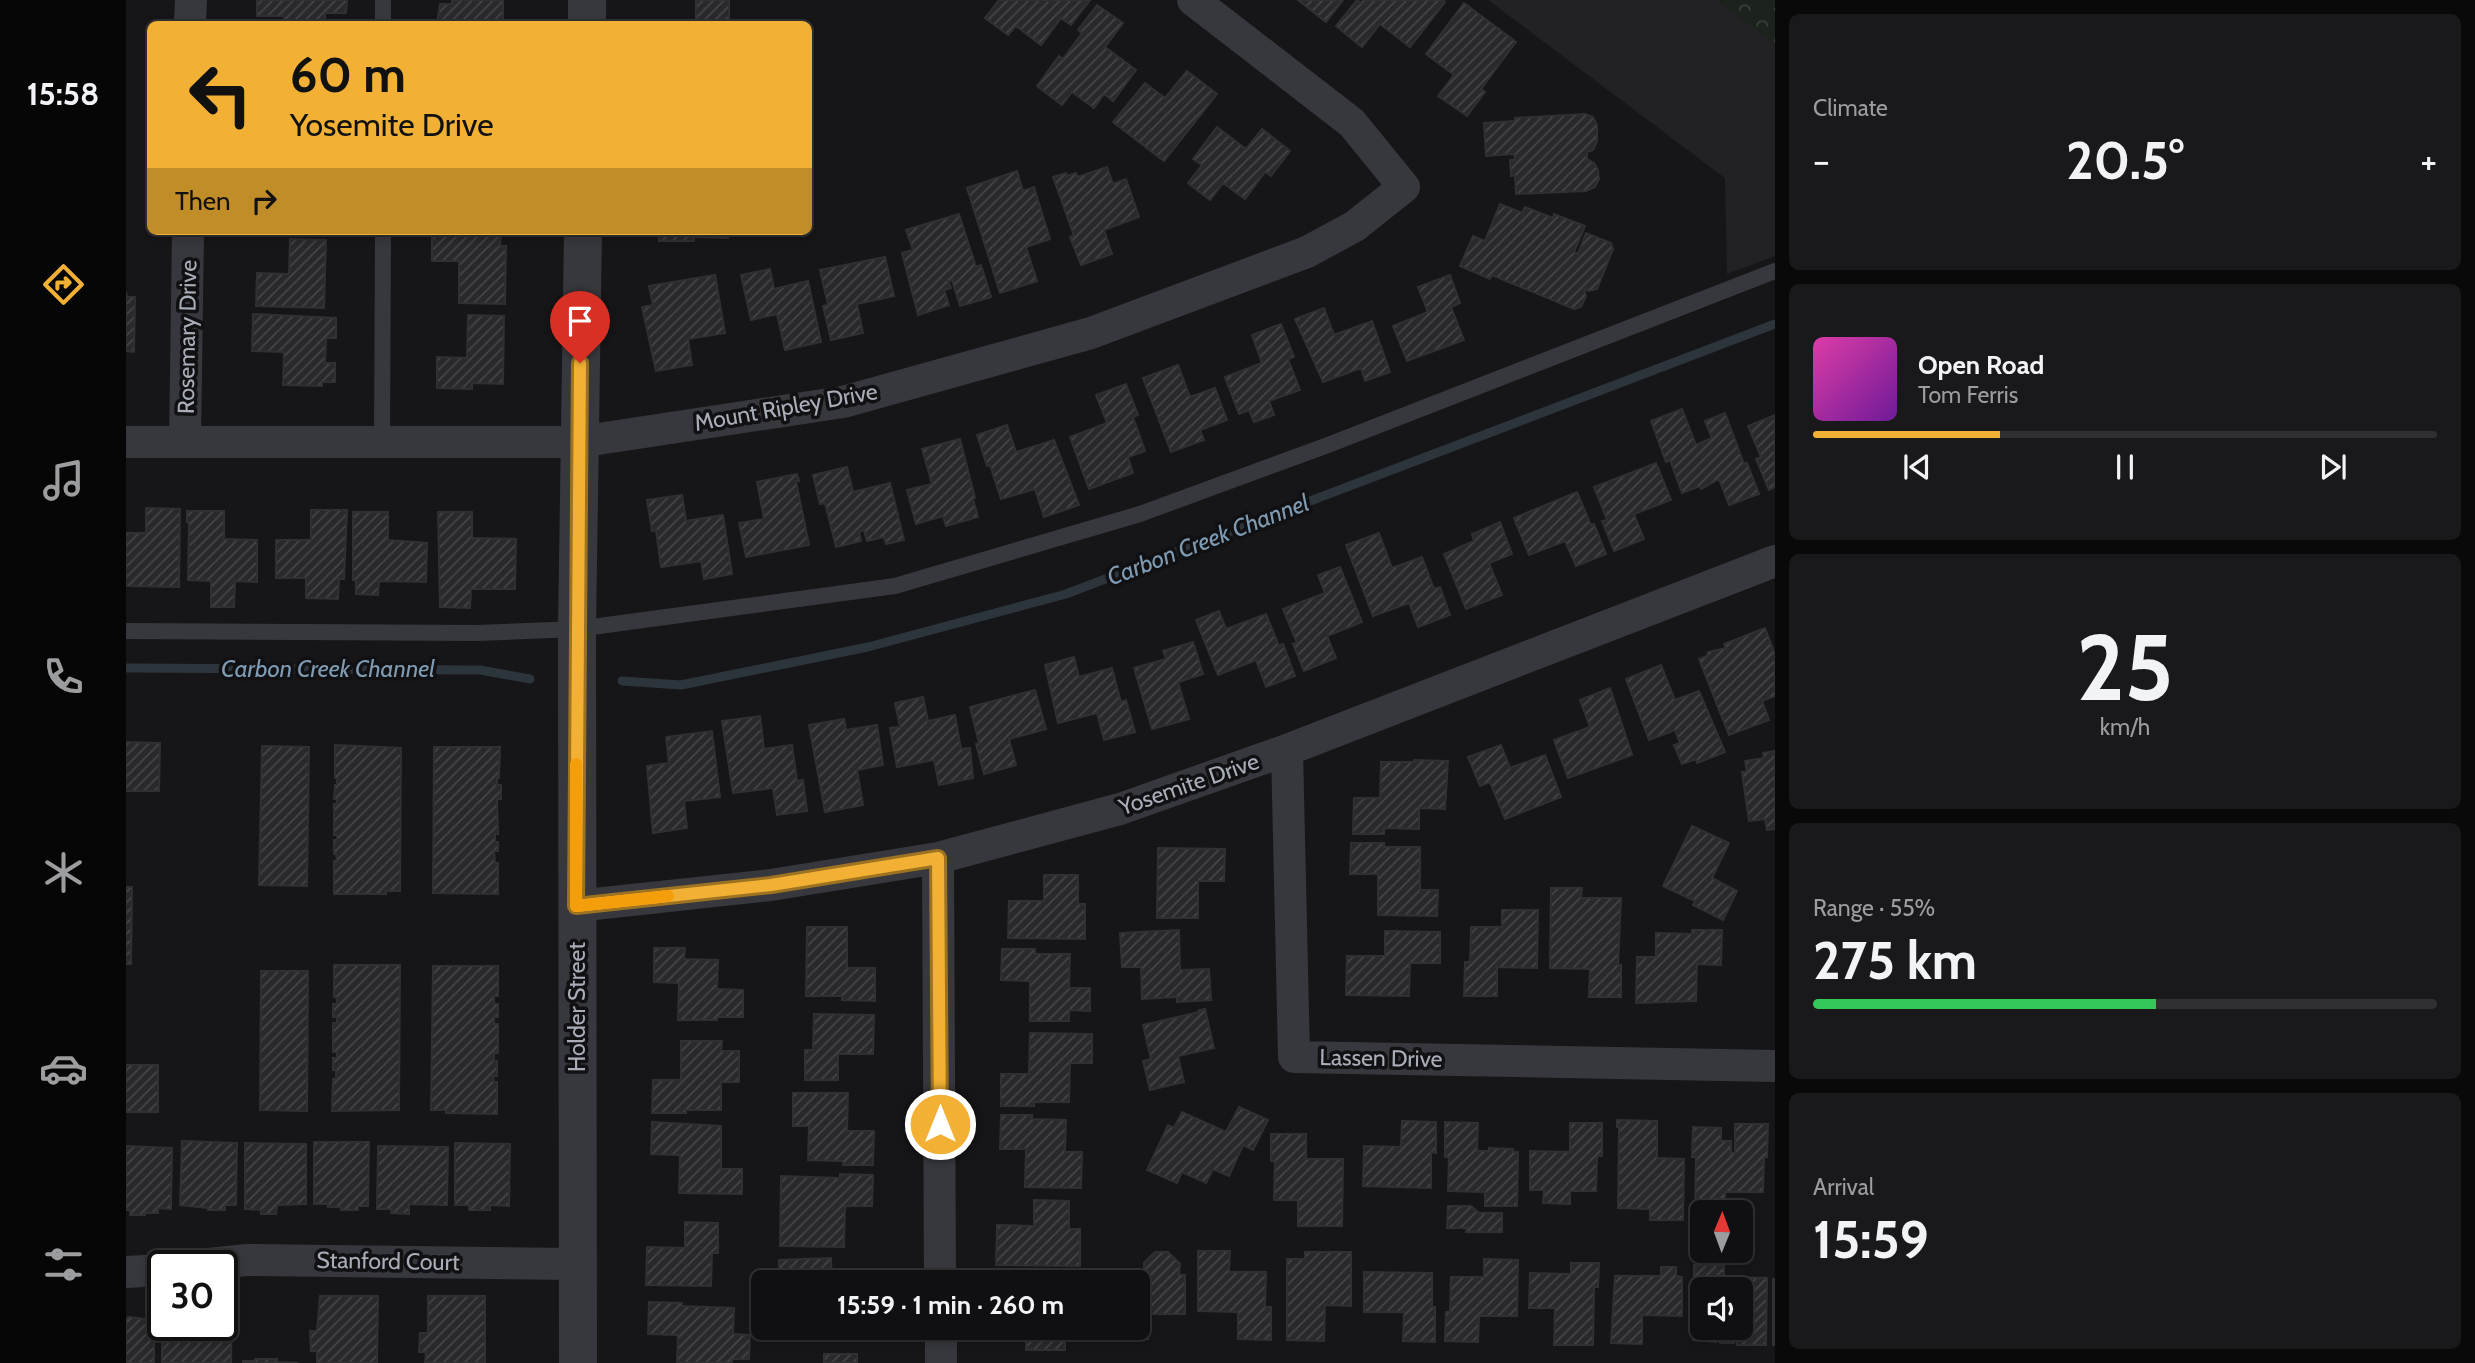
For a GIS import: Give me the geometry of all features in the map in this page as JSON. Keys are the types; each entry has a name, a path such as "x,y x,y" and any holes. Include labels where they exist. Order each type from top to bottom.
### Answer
{"street":[{"path":"190,21 191,0"},
{"path":"587,0 587,21"},
{"name":"Mount Ripley Drive","path":"126,442 578,442 843,402 1091,333 1307,252 1355,226 1404,187 1352,123 1193,0"},
{"name":"Rosemary Drive","path":"185,442 188,235"},
{"name":"Holder Street","path":"578,1363 577,629 583,235"},
{"name":"Yosemite Drive","path":"576,906 771,885 938,858 1120,810 1287,750 1775,561"},
{"name":"Lassen Drive","path":"1287,750 1294,1056 1775,1066"},
{"path":"938,858 940,1270"},
{"name":"Stanford Court","path":"238,1261 577,1264"},
{"path":"126,1272 147,1270"},
{"path":"941,1340 941,1363"}],"lane":[{"path":"383,0 383,21"},
{"path":"382,442 383,235"},
{"path":"126,631 478,633 577,629 895,586 1127,517 1328,445 1775,271"}],"shaded area":[{"path":"1488,0 1717,0 1775,44 1775,256 1727,274 1725,178"}],"green space":[{"path":"1717,0 1775,0 1775,44"}],"building":[{"path":"257,0 347,0 346,13 325,13 325,21 284,21 284,16 257,16"},
{"path":"452,0 503,0 503,21 437,21 440,4 452,4"},
{"path":"696,0 729,0 729,21 660,21 696,20"},
{"path":"999,0 1090,0 1071,25 1061,18 1041,45 1016,26 1008,35 985,18"},
{"path":"1298,0 1343,0 1326,22"},
{"path":"1357,0 1361,3 1363,0 1445,2 1410,47 1380,24 1362,47 1336,26"},
{"path":"1464,3 1516,42 1481,89 1485,92 1467,116 1438,96 1454,75 1426,54"},
{"path":"1097,5 1123,23 1105,47 1136,70 1113,101 1104,94 1094,108 1072,92 1062,105 1037,86 1059,56 1063,59 1082,33 1078,30"},
{"path":"1187,71 1217,94 1164,161 1113,122 1145,83 1165,98"},
{"path":"1585,114 1593,117 1597,125 1597,141 1593,150 1587,152 1587,159 1594,163 1599,179 1595,187 1586,191 1516,194 1515,175 1511,176 1510,160 1515,160 1514,154 1486,156 1484,123 1515,121 1515,118"},
{"path":"1217,127 1246,149 1262,129 1290,151 1271,176 1265,172 1245,199 1223,183 1210,200 1188,183 1202,165 1193,159"},
{"path":"1107,167 1113,184 1126,179 1139,217 1104,230 1112,254 1081,265 1070,237 1074,236 1053,177 1076,173 1078,177"},
{"path":"1017,171 1023,191 1034,187 1050,239 1026,247 1037,281 1000,293 967,188"},
{"path":"1500,204 1522,213 1525,207 1553,218 1554,214 1585,226 1574,252 1578,254 1586,233 1611,243 1613,249 1597,289 1584,289 1586,296 1581,307 1574,309 1492,275 1490,279 1460,266 1473,236 1485,241"},
{"path":"959,214 976,267 981,265 991,297 960,306 952,280 948,281 951,288 944,290 949,305 918,315 902,253 913,250 906,230"},
{"path":"432,235 501,235 500,246 506,246 505,304 459,303 459,261 432,261"},
{"path":"659,235 728,235 728,238 694,237 694,241 659,241"},
{"path":"290,239 326,240 324,308 256,306 257,273 289,274"},
{"path":"885,257 894,296 857,304 863,333 831,340 823,306 828,305 820,270"},
{"path":"770,269 774,289 808,281 821,342 785,350 777,314 751,320 741,275"},
{"path":"715,275 725,333 688,339 692,365 656,371 642,307 653,305 649,286"},
{"path":"1450,275 1460,303 1451,307 1464,340 1407,361 1393,326 1428,312 1418,287"},
{"path":"126,292 127,297 135,297 134,352 126,351"},
{"path":"1324,308 1334,335 1372,321 1390,372 1365,381 1361,368 1323,382 1295,319"},
{"path":"253,314 336,318 336,338 326,338 325,363 335,363 335,382 322,382 322,386 283,385 284,352 252,351"},
{"path":"468,315 504,316 503,384 472,383 472,389 437,388 437,357 467,358"},
{"path":"1281,324 1294,357 1288,359 1300,390 1269,401 1274,415 1254,422 1249,410 1239,414 1225,377 1262,363 1252,335"},
{"path":"1178,365 1190,397 1215,388 1227,420 1200,430 1204,440 1171,452 1143,378"},
{"path":"1126,384 1138,415 1133,417 1145,451 1128,457 1133,473 1089,489 1070,437 1107,423 1096,395"},
{"path":"1682,409 1696,445 1712,438 1705,421 1725,413 1744,464 1747,463 1759,494 1729,505 1719,479 1701,489 1700,486 1682,493 1670,460 1666,462 1651,421"},
{"path":"1775,415 1775,487 1769,490 1756,459 1761,457 1748,426"},
{"path":"1007,425 1016,452 1054,440 1079,505 1044,517 1035,489 1001,499 977,435"},
{"path":"960,439 978,517 946,526 943,516 916,524 907,490 932,484 922,449"},
{"path":"1656,463 1671,500 1634,514 1644,539 1614,551 1602,521 1607,520 1594,487"},
{"path":"847,467 853,492 890,483 904,540 886,544 884,537 867,541 864,530 859,532 861,541 836,547 825,503 820,504 813,475"},
{"path":"797,474 799,481 796,481 809,545 746,557 739,523 764,519 757,482"},
{"path":"1577,492 1606,554 1576,566 1565,541 1529,555 1514,518"},
{"path":"682,495 686,521 723,515 732,574 704,579 701,561 661,567 656,530 652,531 647,500"},
{"path":"146,508 180,509 179,587 126,586 126,533 146,533"},
{"path":"311,510 347,510 344,579 339,579 338,599 306,598 306,578 276,578 276,540 311,540"},
{"path":"187,511 224,511 224,539 257,540 257,582 235,581 234,607 211,607 211,581 188,580"},
{"path":"353,512 388,512 388,540 427,543 426,582 379,581 378,595 356,594 356,580 353,580"},
{"path":"438,512 472,512 472,538 516,539 515,589 471,589 470,608 440,607"},
{"path":"1500,522 1512,554 1489,563 1502,595 1466,609 1444,554 1474,541 1472,534"},
{"path":"1379,533 1392,568 1422,557 1434,589 1440,587 1450,615 1418,627 1409,603 1373,616 1346,545"},
{"path":"1340,567 1362,622 1327,636 1336,658 1304,671 1293,644 1297,643 1283,609 1325,593 1318,575"},
{"path":"1219,611 1226,629 1266,614 1279,646 1283,644 1295,676 1266,687 1256,660 1218,675 1196,620"},
{"path":"1765,628 1775,655 1775,696 1762,701 1769,720 1729,735 1699,659 1707,656 1708,652 1726,648 1724,644"},
{"path":"1193,642 1203,674 1178,682 1189,719 1152,729 1134,668 1166,659 1163,651"},
{"path":"1074,657 1079,677 1112,668 1121,702 1126,700 1135,732 1104,740 1097,713 1058,723 1045,665"},
{"path":"1661,665 1675,700 1699,691 1725,752 1697,763 1696,759 1682,764 1674,745 1680,743 1675,730 1649,740 1626,679"},
{"path":"1610,688 1632,755 1568,778 1554,740 1590,727 1580,700"},
{"path":"1035,690 1046,729 1009,739 1016,765 984,774 970,707"},
{"path":"923,697 928,721 955,715 961,749 970,748 973,778 939,785 934,760 897,767 890,728 900,727 895,703"},
{"path":"760,716 764,749 792,745 797,781 803,780 807,811 777,815 773,788 733,793 722,721"},
{"path":"844,719 846,730 877,725 883,765 857,770 863,805 825,812 809,725"},
{"path":"712,731 720,797 684,801 687,828 653,833 647,766 669,763 666,737"},
{"path":"126,742 160,743 159,791 126,791"},
{"path":"335,745 401,748 400,891 386,891 386,894 334,894 334,861 337,861 334,854 334,840 337,840 337,835 334,835 334,804 337,804 337,799 334,799 337,785"},
{"path":"1501,745 1510,768 1545,755 1561,797 1505,819 1490,782 1480,786 1468,757"},
{"path":"262,746 309,747 307,886 259,885"},
{"path":"434,747 500,747 497,785 501,785 501,799 497,799 498,834 495,834 498,851 494,851 495,863 498,863 498,894 433,893"},
{"path":"1775,751 1775,829 1767,830 1765,819 1749,821 1742,772 1747,772 1745,761 1764,758 1763,753"},
{"path":"1448,761 1445,809 1419,808 1419,829 1384,828 1384,834 1353,834 1354,798 1380,798 1381,762"},
{"path":"1692,826 1729,843 1712,878 1737,891 1723,920 1693,905 1695,901 1663,886"},
{"path":"1351,843 1420,847 1420,890 1438,890 1437,916 1378,915 1378,874 1350,874"},
{"path":"1158,848 1225,849 1224,881 1198,881 1198,918 1157,918"},
{"path":"1044,875 1078,875 1078,904 1085,904 1085,939 1008,938 1009,901 1044,901"},
{"path":"126,887 132,887 131,964 126,964"},
{"path":"1551,888 1582,888 1581,898 1621,898 1618,965 1621,965 1621,997 1589,997 1590,969 1550,968"},
{"path":"1502,910 1538,910 1537,968 1497,967 1497,996 1464,996 1465,962 1470,962 1471,927 1502,927"},
{"path":"807,927 847,927 847,968 875,968 875,1001 842,1000 842,996 806,996"},
{"path":"1179,930 1180,970 1209,969 1211,1000 1177,1002 1177,997 1142,999 1141,967 1122,967 1120,933"},
{"path":"1692,930 1722,930 1721,965 1697,964 1696,1001 1636,1003 1637,957 1656,957 1656,933 1692,934"},
{"path":"1385,931 1440,932 1440,963 1410,963 1409,996 1346,995 1347,956 1385,956"},
{"path":"654,948 685,948 684,959 718,960 717,989 743,990 743,1017 678,1020 679,983 654,982"},
{"path":"1002,949 1035,949 1035,954 1070,954 1069,988 1090,988 1090,1011 1069,1010 1069,1021 1030,1021 1030,981 1001,980"},
{"path":"334,965 400,965 399,1110 332,1111 333,1079 336,1079 333,1058 337,1058 337,1052 333,1052 333,1023 337,1023 337,1017 333,1017 333,1004 337,1004 337,998 334,997"},
{"path":"433,966 498,966 498,996 494,996 494,1004 498,1004 498,1017 494,1017 494,1024 498,1024 498,1053 494,1053 497,1076 493,1076 494,1082 497,1082 497,1114 431,1110"},
{"path":"261,971 308,971 307,1111 260,1110"},
{"path":"1205,1009 1214,1048 1178,1056 1184,1082 1150,1090 1143,1061 1151,1059 1143,1025"},
{"path":"814,1014 874,1015 873,1054 838,1054 838,1080 805,1080 805,1050 813,1050"},
{"path":"1030,1033 1092,1034 1092,1063 1070,1063 1069,1102 1001,1106 1001,1074 1029,1074"},
{"path":"681,1041 722,1041 721,1051 739,1051 739,1082 721,1082 721,1110 652,1113 653,1080 681,1080"},
{"path":"126,1065 158,1065 158,1112 126,1112"},
{"path":"793,1093 848,1093 847,1131 874,1131 873,1165 843,1165 843,1161 808,1160 809,1126 793,1126"},
{"path":"1239,1107 1268,1120 1253,1150 1243,1145 1229,1176 1213,1169 1206,1183 1182,1172 1177,1183 1147,1170 1168,1125 1174,1128 1182,1112 1226,1132"},
{"path":"1001,1115 1032,1115 1032,1119 1066,1120 1065,1152 1082,1152 1081,1188 1025,1187 1026,1149 1000,1149"},
{"path":"1617,1120 1657,1121 1657,1158 1684,1159 1683,1220 1650,1220 1650,1209 1618,1208"},
{"path":"1402,1121 1436,1122 1436,1153 1431,1152 1431,1188 1363,1186 1364,1146 1401,1147"},
{"path":"652,1122 721,1126 721,1169 742,1169 742,1194 679,1193 680,1155 651,1154"},
{"path":"1445,1122 1478,1123 1477,1151 1489,1151 1489,1148 1513,1149 1513,1152 1518,1152 1517,1206 1485,1206 1485,1192 1448,1191 1449,1157 1445,1157"},
{"path":"1570,1123 1602,1123 1602,1156 1597,1156 1596,1191 1570,1191 1570,1204 1543,1203 1544,1190 1530,1190 1530,1151 1570,1152"},
{"path":"1735,1124 1768,1124 1763,1192 1725,1192 1725,1200 1695,1200 1693,1127 1721,1128 1721,1141 1731,1141 1731,1153 1735,1153"},
{"path":"1271,1134 1306,1134 1306,1159 1343,1159 1342,1226 1298,1226 1298,1200 1274,1200 1275,1161 1271,1161"},
{"path":"182,1141 237,1143 236,1205 225,1205 225,1210 208,1210 180,1205"},
{"path":"314,1142 369,1142 368,1206 358,1206 358,1210 341,1210 341,1207 328,1207 328,1204 314,1204"},
{"path":"245,1143 306,1144 306,1204 277,1205 276,1214 261,1214 261,1210 245,1209"},
{"path":"455,1143 510,1144 509,1206 490,1205 490,1210 469,1210 469,1205 455,1205"},
{"path":"126,1146 172,1148 171,1209 158,1208 158,1213 145,1215 130,1215 130,1210 126,1210"},
{"path":"378,1146 448,1147 447,1205 409,1204 409,1214 391,1213 392,1209 377,1209"},
{"path":"840,1174 873,1175 872,1206 845,1206 844,1247 780,1246 781,1176 840,1178"},
{"path":"1034,1200 1069,1201 1069,1229 1080,1229 1080,1266 996,1265 997,1225 1034,1226"},
{"path":"1448,1206 1471,1206 1479,1213 1502,1213 1502,1232 1466,1232 1467,1228 1447,1228"},
{"path":"685,1222 718,1223 718,1253 712,1253 711,1286 646,1285 647,1247 685,1248"},
{"path":"1198,1251 1230,1251 1229,1272 1266,1272 1265,1307 1271,1307 1271,1340 1238,1339 1238,1312 1198,1311"},
{"path":"1155,1252 1168,1252 1180,1264 1179,1275 1185,1275 1185,1314 1150,1314 1150,1270 1144,1270 1144,1263"},
{"path":"1305,1252 1351,1252 1351,1306 1325,1305 1324,1341 1287,1340 1287,1259 1305,1259"},
{"path":"831,1258 831,1270 779,1270 779,1260"},
{"path":"1484,1259 1518,1260 1517,1316 1479,1316 1478,1342 1445,1341 1446,1312 1450,1312 1451,1277 1484,1277"},
{"path":"1571,1263 1599,1263 1598,1287 1594,1287 1593,1345 1554,1345 1555,1308 1529,1308 1530,1273 1571,1274"},
{"path":"1694,1265 1724,1265 1724,1277 1694,1277"},
{"path":"1661,1267 1676,1267 1676,1276 1682,1277 1682,1316 1642,1315 1642,1344 1611,1343 1615,1276 1661,1276"},
{"path":"1364,1272 1432,1273 1435,1342 1403,1341 1404,1312 1364,1312"},
{"path":"1753,1278 1767,1278 1766,1345 1737,1345 1737,1340 1753,1340"},
{"path":"1775,1279 1775,1345 1773,1345"},
{"path":"320,1296 378,1296 377,1363 317,1363 317,1351 311,1351 310,1331 317,1331"},
{"path":"428,1296 485,1296 485,1363 425,1363 426,1352 419,1352 420,1333 428,1333"},
{"path":"649,1302 734,1308 733,1334 750,1335 749,1359 732,1359 732,1363 677,1363 678,1335 648,1334"},
{"path":"128,1317 147,1319 147,1341 154,1341 154,1363 126,1363"},
{"path":"1026,1340 1065,1340 1065,1350 1026,1350"},
{"path":"1720,1340 1734,1340 1734,1343 1720,1343"},
{"path":"162,1341 231,1341 231,1363 162,1363"},
{"path":"824,1354 857,1354 857,1363 824,1363"},
{"path":"255,1359 277,1359 277,1362 298,1363 243,1363"}],"waterway":[{"name":"Carbon Creek Channel","path":"622,681 681,685 868,647 1066,594 1775,324"},
{"name":"Carbon Creek Channel","path":"126,668 480,670 530,679"}],"slow traffic":[{"path":"576,764 576,906 668,896"}],"route":[{"path":"580,363 576,906 771,885 938,858 940,1124"}]}
